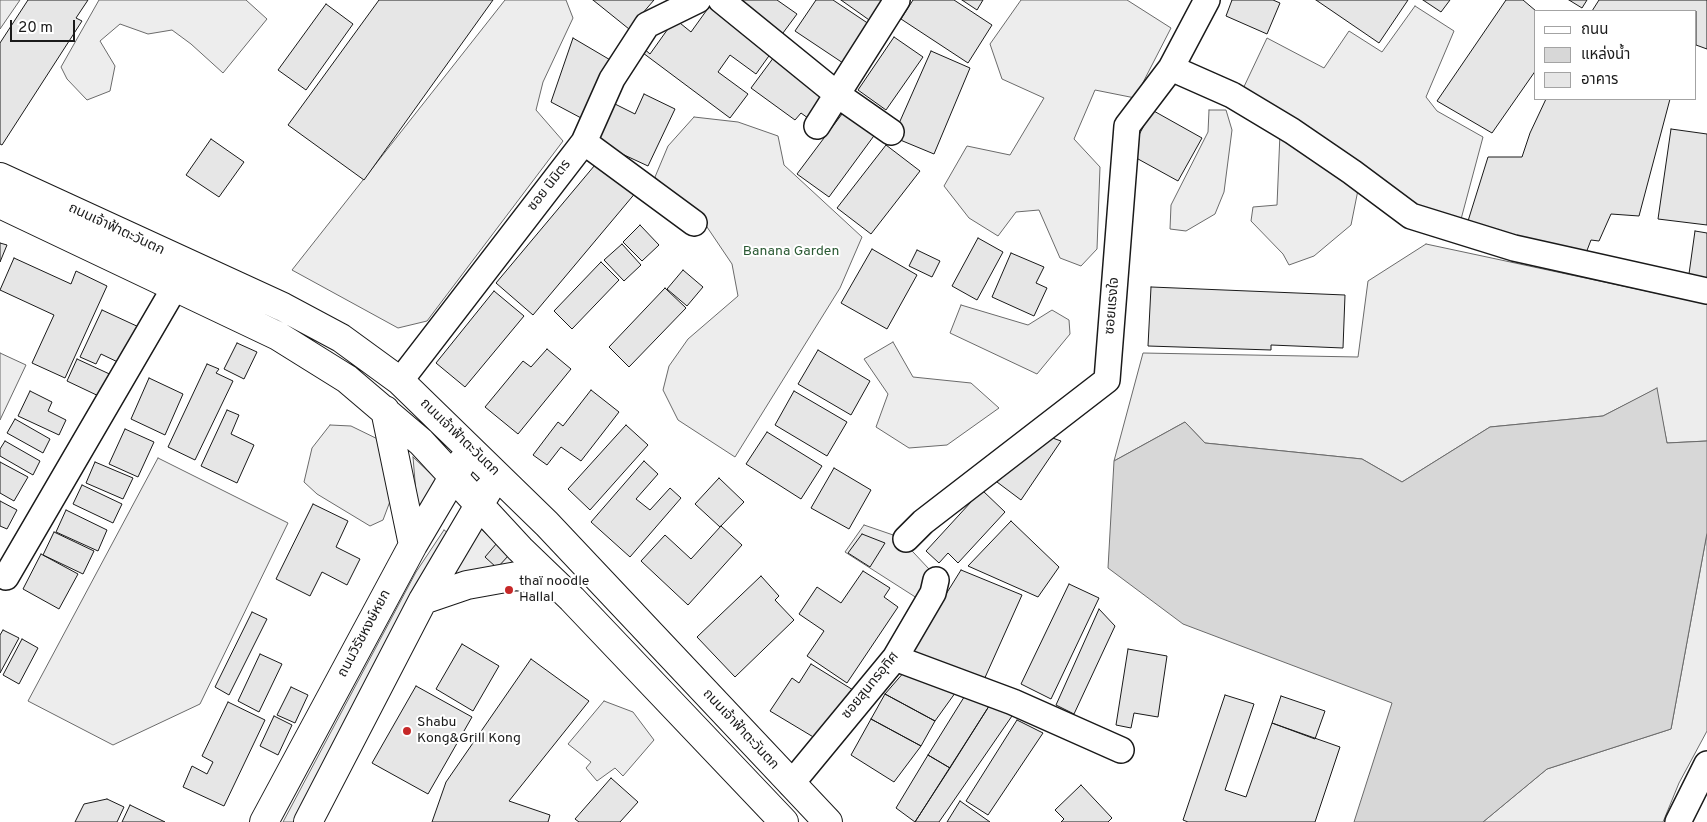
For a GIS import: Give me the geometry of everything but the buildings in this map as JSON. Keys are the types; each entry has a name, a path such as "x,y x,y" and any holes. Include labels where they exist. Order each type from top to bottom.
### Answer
{"main road":[{"name":"ถนนเจ้าฟ้าตะวันตก","path":"0,177 283,307 341,338 400,381 547,524 828,822"},
{"name":"ถนนเจ้าฟ้าตะวันตก","path":"0,204 278,336 347,380 421,442 520,549 572,599 784,822"},
{"path":"384,410 413,544"},
{"name":"ถนนวิรัชหงษ์หยก","path":"264,822 413,544 470,450"},
{"path":"308,822 423,600 497,476"},
{"path":"423,600 468,585 517,576 547,582 572,599"}],"street":[{"name":"ซอย นิมิตร","path":"400,381 584,142 612,79 647,25 698,0"},
{"path":"721,0 838,95 891,132"},
{"path":"817,126 897,0"},
{"name":"ซอยแรงใจ","path":"906,539 923,522 1107,380 1127,126 1171,68 1206,0"},
{"path":"1171,68 1232,95 1292,131 1352,172 1411,216 1514,248 1707,290"},
{"path":"584,142 694,223"},
{"path":"6,577 175,287"},
{"name":"ซอยสุนทรอุทิศ","path":"791,784 896,658 933,593 936,580"},
{"path":"896,658 1013,702 1122,750"},
{"path":"1678,822 1707,764"}],"shaded area":[{"path":"0,0 20,0 0,29"},
{"path":"99,0 246,0 267,19 223,73 191,44 172,30 148,34 120,24 100,41 115,66 110,91 87,100 67,79 61,67"},
{"path":"505,0 566,0 573,18 543,82 536,110 563,141 427,321 398,328 292,270"},
{"path":"1021,0 1127,0 1171,28 1135,98 1095,90 1074,139 1100,167 1097,249 1081,266 1060,258 1039,210 1016,212 998,236 969,218 944,186 967,146 1010,155 1044,98 1002,79 990,44"},
{"path":"1415,6 1454,31 1426,97 1437,111 1483,137 1460,223 1425,210 1396,194 1241,93 1267,38 1324,68 1349,31 1382,52"},
{"path":"1209,110 1226,110 1232,130 1224,192 1215,214 1186,231 1170,229 1171,205 1208,132"},
{"name":"Banana Garden","path":"694,117 738,122 778,136 784,165 862,237 840,288 735,457 678,420 663,390 669,366 688,339 738,296 732,264 707,227 655,177 668,146"},
{"path":"1280,133 1358,190 1351,225 1314,256 1289,265 1283,254 1251,221 1253,207 1277,205"},
{"path":"1426,244 1707,304 1707,441 1667,443 1656,389 1603,416 1490,427 1402,482 1362,459 1205,443 1185,422 1114,461 1143,353 1358,357 1368,281"},
{"path":"961,305 1028,325 1052,310 1069,320 1070,334 1037,374 950,333"},
{"path":"893,342 913,377 971,383 999,408 947,445 909,448 876,427 888,394 864,359"},
{"path":"0,353 26,365 0,420"},
{"path":"330,425 351,426 390,445 392,496 383,520 370,526 317,494 304,482 312,448"},
{"path":"413,457 453,495 419,529"},
{"path":"158,458 288,523 200,704 113,745 28,701"},
{"path":"476,524 519,566 450,583"},
{"path":"864,525 899,537 929,569 920,600 845,552"},
{"path":"444,530 448,533 297,822 283,822 416,572"},
{"path":"1707,533 1707,731 1679,783 1663,822 1483,822 1547,769 1671,729"},
{"path":"604,701 633,712 654,740 623,776 615,768 597,781 586,768 591,762 568,744"}],"water":[{"path":"1657,388 1667,443 1707,441 1707,533 1671,729 1547,769 1483,822 1354,822 1392,703 1183,624 1108,568 1114,461 1185,422 1205,443 1362,459 1402,482 1490,427 1603,416"}],"place":[{"name":"thaï noodle Hallal","path":"509,590"},
{"name":"Shabu Kong&Grill Kong","path":"407,731"}]}
